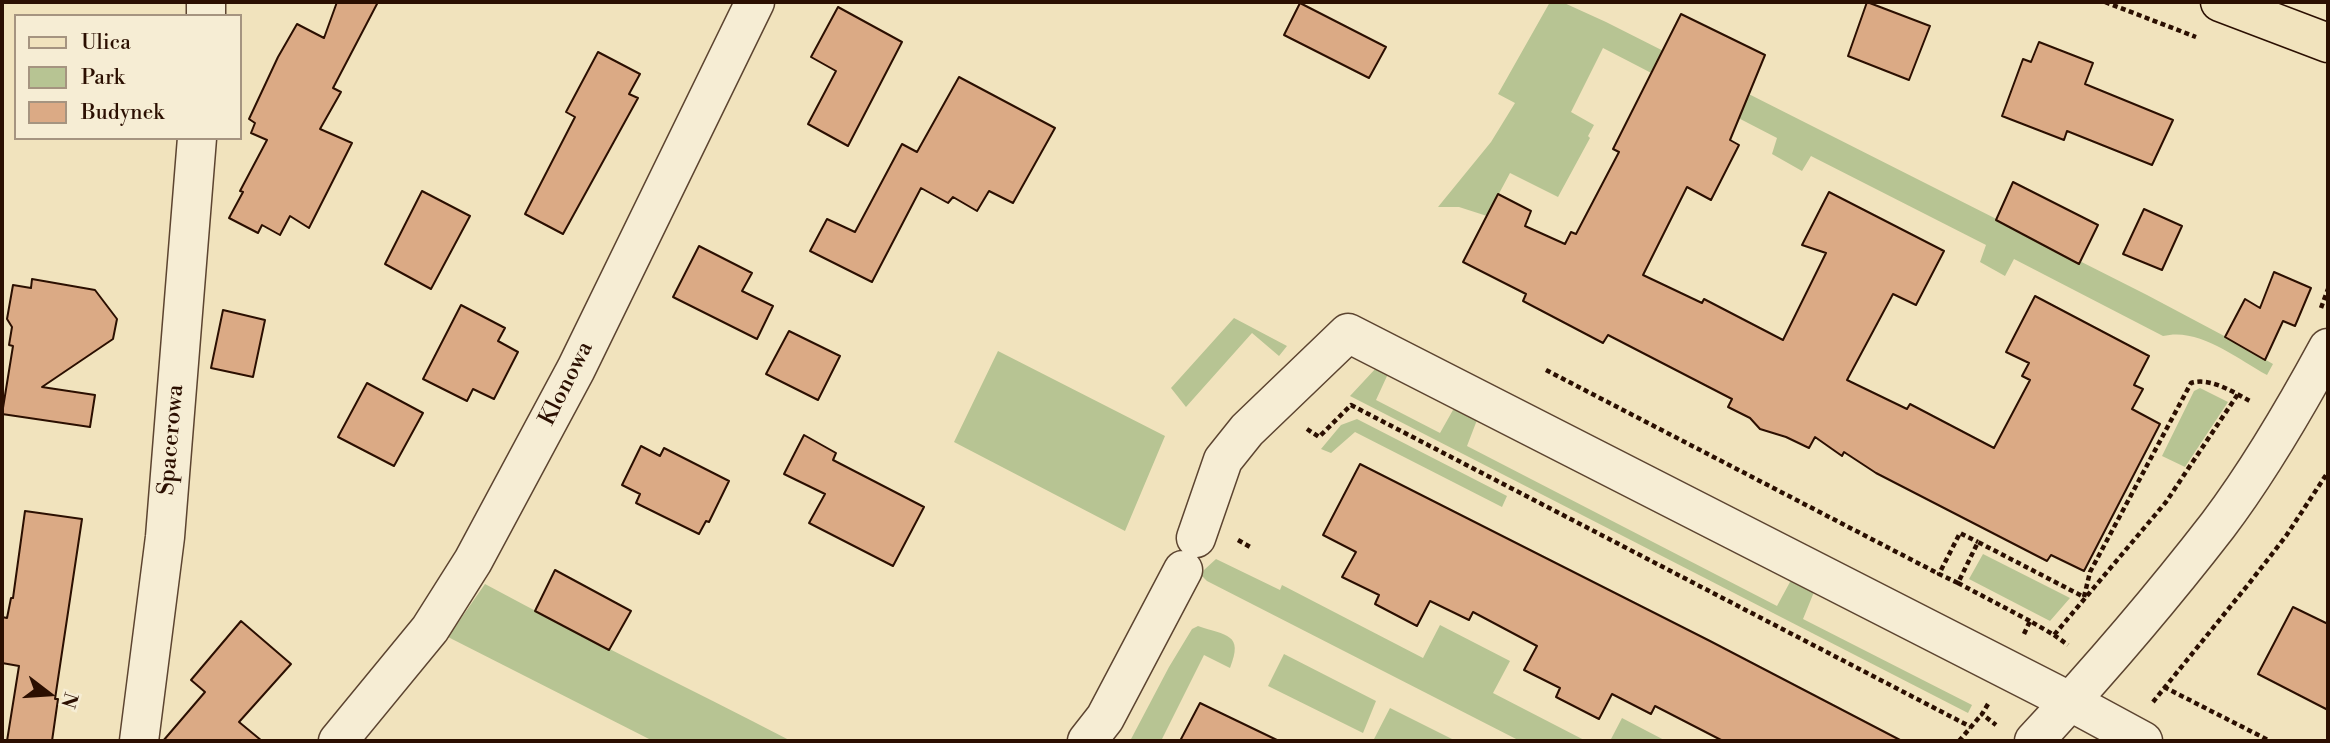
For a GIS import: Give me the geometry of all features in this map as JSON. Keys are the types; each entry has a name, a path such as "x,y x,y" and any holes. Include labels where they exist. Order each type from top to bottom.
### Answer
{"main road":[{"path":"2220,2 2328,43"}],"street":[{"name":"Klonowa","path":"338,741 429,629 473,561 576,369 755,2"},
{"name":"Spacerowa","path":"139,741 165,537 197,140"},
{"path":"1087,741 1105,718 1204,549 1223,460 1247,430 1348,333 2135,737"},
{"path":"2034,741 2071,702 2219,523 2297,406 2328,348"}],"path":[{"path":"1546,370 2054,635 2166,502 2238,394 2209,382 2191,383 2091,572 2084,597"},
{"path":"1302,426 1320,437 1351,405 1971,727"},
{"path":"2135,737 2164,687 2265,563 2328,472"},
{"path":"1939,574 1960,533 2084,597"},
{"path":"1958,583 1978,542"},
{"path":"1204,549 1252,548"},
{"path":"2006,669 2030,621"},
{"path":"2164,687 2270,741"},
{"path":"1959,741 1982,714"}],"green space":[{"path":"1550,2 1562,2 1606,22 2147,295 2273,364 2267,375 2204,340 2177,334 2163,336 2014,259 2005,276 1980,262 1986,245 1811,156 1802,171 1772,154 1777,138 1603,48 1571,112 1594,125 1588,136 1590,138 1558,197 1510,173 1487,216 1459,207 1438,207 1491,142 1515,103 1498,94"},
{"path":"1234,318 1287,346 1279,356 1252,333 1186,407 1171,388"},
{"path":"998,351 1165,436 1125,531 954,442"},
{"path":"1377,367 1386,371 1387,376 1376,400 1440,433 1453,410 1457,409 1477,420 1467,446 1777,606 1790,582 1795,581 1814,592 1803,619 1972,705 1968,713 1350,396"},
{"path":"2200,388 2228,402 2185,467 2162,456 2194,391"},
{"path":"1357,419 1507,496 1502,507 1355,432 1331,453 1321,449 1341,425"},
{"path":"1983,554 2070,598 2050,621 1969,579"},
{"path":"1216,559 1280,590 1282,585 1423,658 1440,625 1510,661 1493,693 1586,741 1520,741 1207,581 1202,576 1204,570"},
{"path":"485,584 791,741 653,741 448,637"},
{"path":"1198,626 1230,638 1235,648 1230,668 1204,655 1161,741 1130,741 1169,667 1192,629"},
{"path":"1284,654 1376,701 1363,733 1268,686"},
{"path":"1390,708 1456,741 1373,741"},
{"path":"1622,718 1666,741 1610,741"}],"building":[{"path":"337,2 378,2 333,88 341,92 320,129 352,143 309,228 290,216 280,235 262,225 258,233 229,218 267,140 251,133 255,123 249,119 297,24 324,38"},
{"path":"1867,2 1930,26 1909,80 1848,56"},
{"path":"1300,3 1386,47 1369,78 1284,35"},
{"path":"838,7 902,42 848,146 808,124 836,71 811,57"},
{"path":"1681,14 1765,55 1730,140 1739,145 1711,200 1687,187 1643,275 1702,303 1704,299 1783,340 1826,253 1802,245 1829,192 1944,251 1916,305 1893,294 1847,380 1907,409 1910,404 1994,448 2030,380 2022,376 2029,363 2006,352 2035,296 2149,356 2134,385 2143,389 2132,409 2160,424 2084,571 2051,555 2047,561 1876,473 1844,452 1842,456 1815,437 1809,448 1760,429 1750,418 1728,407 1732,399 1608,335 1603,343 1523,301 1526,294 1463,262 1498,194 1531,211 1525,226 1565,244 1571,232 1576,234 1619,152 1613,149"},
{"path":"2039,42 2093,63 2085,84 2173,120 2152,165 2067,131 2064,140 2002,116 2023,59 2031,62"},
{"path":"598,52 640,74 629,94 638,98 563,234 525,214 575,117 566,112"},
{"path":"959,77 1055,128 1013,203 989,191 977,211 953,197 948,203 921,188 872,282 810,251 827,219 855,232 902,144 917,152"},
{"path":"2013,182 2098,225 2079,264 1996,220"},
{"path":"422,191 470,216 431,289 385,264"},
{"path":"2144,209 2182,226 2162,270 2123,254"},
{"path":"699,246 752,273 742,291 773,306 757,339 673,297"},
{"path":"2274,272 2311,288 2295,326 2283,321 2265,360 2225,337 2245,299 2260,308"},
{"path":"32,279 95,290 117,319 113,339 42,387 95,395 90,427 2,414 13,346 9,345 12,327 7,319 13,285 31,288"},
{"path":"461,305 505,328 498,341 518,352 494,399 473,389 467,401 423,379"},
{"path":"223,310 265,320 253,377 211,368"},
{"path":"789,331 840,356 818,400 766,374"},
{"path":"367,383 423,413 394,466 338,437"},
{"path":"804,435 836,453 833,460 924,507 893,566 809,523 825,494 784,474"},
{"path":"641,446 660,456 664,448 729,481 709,522 706,521 699,534 636,503 640,494 622,485"},
{"path":"1360,464 1902,741 1723,741 1655,706 1651,714 1612,694 1599,719 1556,697 1560,688 1524,670 1537,646 1473,612 1469,620 1430,601 1417,626 1375,604 1379,595 1342,577 1356,552 1323,535"},
{"path":"25,511 82,519 55,699 58,699 52,741 7,741 19,666 2,663 2,617 7,618 13,598"},
{"path":"555,570 631,611 609,650 535,611"},
{"path":"2293,607 2328,624 2328,710 2258,674"},
{"path":"241,621 291,664 239,722 262,741 163,741 205,692 191,680"},
{"path":"1200,703 1279,741 1180,741"}]}
